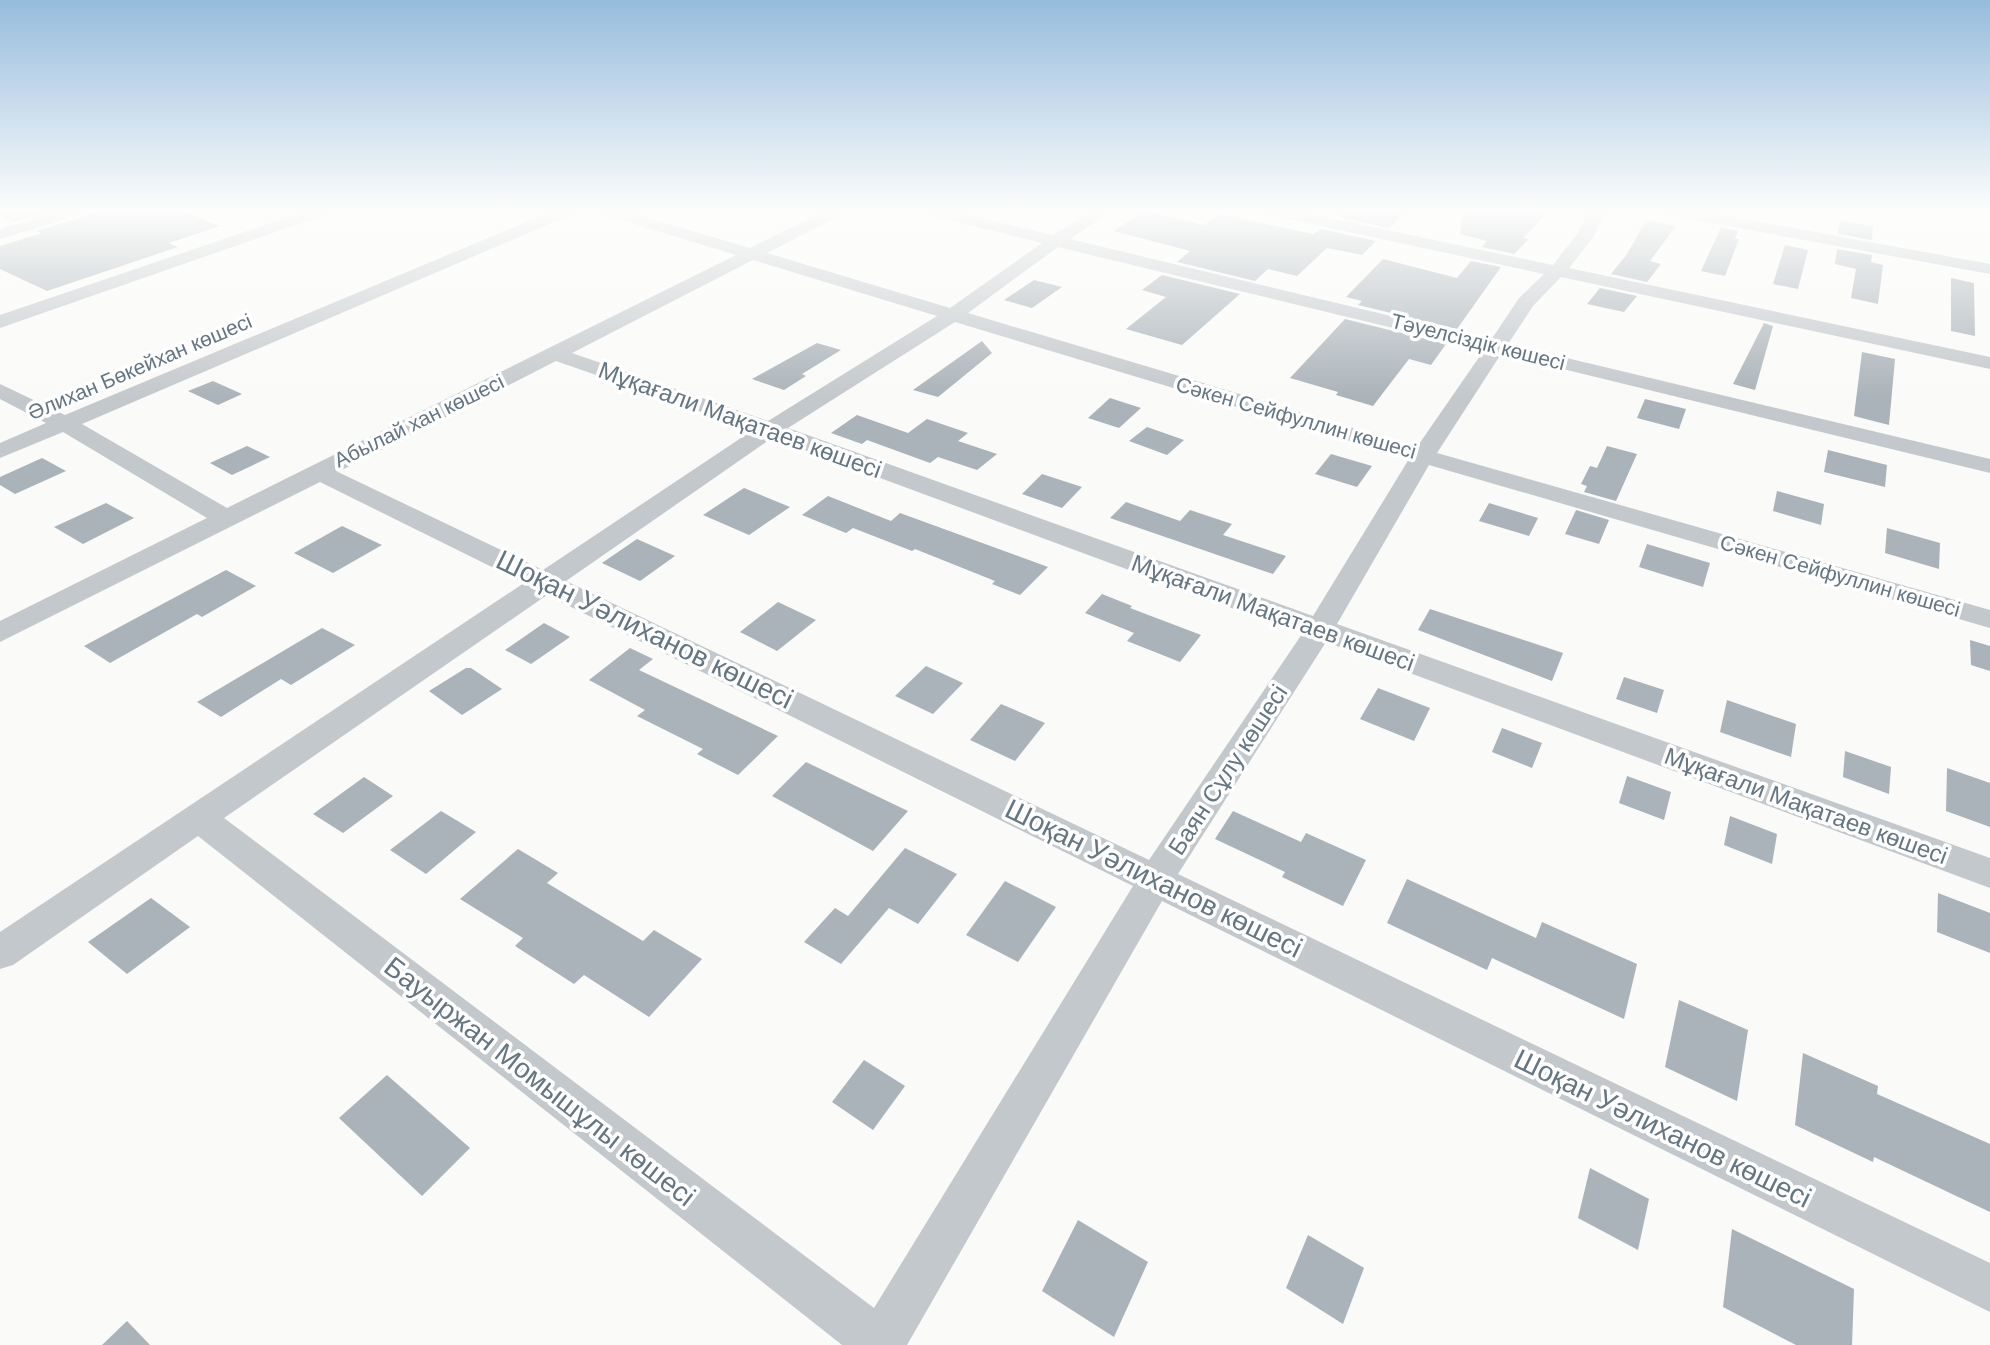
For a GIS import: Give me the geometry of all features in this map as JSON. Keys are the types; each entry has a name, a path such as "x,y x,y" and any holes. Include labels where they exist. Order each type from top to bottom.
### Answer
{"street":[{"path":"0,322 142,273"},
{"name":"Әлихан Бөкейхан көшесі","path":"0,451 421,273"},
{"name":"Абылай хан көшесі","path":"0,633 713,273"},
{"name":"Сәкен Сейфуллин көшесі","path":"807,273 1423,456 1990,619"},
{"path":"0,953 770,429 951,316 1011,273"},
{"name":"Тәуелсіздік көшесі","path":"1191,273 1990,466"},
{"name":"Баян Сұлу көшесі","path":"880,1345 1156,879 1319,631 1423,456 1526,302 1555,273"},
{"path":"1560,273 1990,363"},
{"name":"Мұқағали Мақатаев көшесі","path":"555,354 770,429 1990,873"},
{"path":"0,390 65,424 227,519"},
{"name":"Шоқан Уәлиханов көшесі","path":"317,471 1990,1288"},
{"name":"Бауыржан Момышұлы көшесі","path":"199,818 880,1345"}],"building":[{"path":"8,273 101,273 47,291"},
{"path":"1221,273 1264,273 1255,281"},
{"path":"1370,273 1437,273 1457,278 1461,273 1497,273 1457,329 1358,305 1362,301 1346,297"},
{"path":"1612,273 1654,273 1647,282"},
{"path":"1776,273 1802,273 1798,289 1773,284"},
{"path":"1855,273 1882,273 1878,304 1851,298"},
{"path":"1162,275 1240,294 1182,345 1126,329 1166,297 1142,290"},
{"path":"1951,278 1974,283 1975,336 1951,331"},
{"path":"1034,280 1062,287 1032,308 1004,300"},
{"path":"1600,288 1637,296 1624,312 1587,304"},
{"path":"1345,319 1446,344 1431,365 1409,359 1373,406 1290,378"},
{"path":"1764,323 1773,326 1755,390 1733,384"},
{"path":"982,341 992,353 938,397 913,390"},
{"path":"817,343 841,350 802,374 806,376 784,390 752,379"},
{"path":"1862,352 1895,359 1889,425 1854,416"},
{"path":"213,381 242,394 218,405 188,391"},
{"path":"1110,398 1141,408 1119,428 1088,418"},
{"path":"1645,399 1686,409 1679,429 1637,418"},
{"path":"857,415 908,433 927,419 968,433 958,441 997,454 977,470 938,457 930,463 867,440 862,444 831,433"},
{"path":"1147,427 1184,440 1167,455 1129,441"},
{"path":"247,446 270,457 232,475 210,463"},
{"path":"1607,446 1637,454 1616,501 1584,492 1587,486 1581,484 1590,466 1597,468"},
{"path":"1828,450 1887,465 1885,487 1824,472"},
{"path":"1331,454 1372,466 1357,487 1315,474"},
{"path":"42,458 66,471 15,494 0,485 0,477"},
{"path":"1042,474 1082,487 1062,508 1022,494"},
{"path":"744,488 790,507 749,535 703,515"},
{"path":"1777,491 1824,504 1821,525 1773,511"},
{"path":"828,496 891,521 900,513 1048,567 1020,595 992,584 995,581 915,549 912,551 853,528 846,533 802,515"},
{"path":"1126,502 1180,521 1190,510 1232,524 1223,535 1286,556 1273,574 1110,518"},
{"path":"106,503 134,518 83,544 54,527"},
{"path":"1489,503 1538,518 1529,536 1479,521"},
{"path":"1576,510 1609,520 1599,544 1565,534"},
{"path":"342,526 382,545 333,573 294,553"},
{"path":"1887,528 1940,543 1939,569 1885,553"},
{"path":"637,539 675,556 640,581 602,563"},
{"path":"1647,544 1710,563 1703,587 1639,567"},
{"path":"226,570 256,586 202,617 197,614 110,663 84,646"},
{"path":"1102,594 1132,606 1130,608 1201,635 1180,662 1127,641 1134,633 1085,613"},
{"path":"778,602 816,620 777,651 740,632"},
{"path":"1430,609 1563,653 1552,681 1418,630"},
{"path":"544,623 570,637 531,664 505,650"},
{"path":"322,628 355,645 291,685 281,679 221,717 197,702"},
{"path":"1970,640 1990,646 1990,671 1971,665"},
{"path":"630,648 653,659 639,670 778,736 738,775 697,754 703,749 637,716 645,710 589,680"},
{"path":"926,666 963,683 933,714 895,696"},
{"path":"466,668 471,668 502,689 462,715 429,691"},
{"path":"1624,677 1664,690 1657,713 1616,699"},
{"path":"1378,688 1430,708 1414,741 1360,719"},
{"path":"1727,700 1796,724 1791,757 1720,732"},
{"path":"1001,704 1045,723 1015,761 970,740"},
{"path":"1502,728 1542,743 1532,768 1492,752"},
{"path":"1845,751 1891,767 1889,794 1843,777"},
{"path":"806,762 908,811 873,851 772,796"},
{"path":"1947,768 1990,783 1990,827 1946,811"},
{"path":"1627,776 1671,792 1664,820 1619,803"},
{"path":"364,777 393,796 343,833 313,814"},
{"path":"441,811 476,832 426,874 390,850"},
{"path":"1233,811 1301,842 1306,833 1366,860 1343,906 1282,877 1285,872 1215,839"},
{"path":"1730,816 1777,834 1772,864 1724,845"},
{"path":"905,848 957,874 918,924 889,908 841,964 804,942 835,908 848,916"},
{"path":"518,849 558,873 547,883 643,941 654,930 702,959 649,1017 584,975 574,984 515,946 523,938 460,899"},
{"path":"1407,879 1536,938 1542,922 1637,964 1624,1019 1492,958 1487,970 1387,923"},
{"path":"1005,881 1056,907 1018,962 966,935"},
{"path":"1938,893 1990,913 1990,953 1937,932"},
{"path":"151,898 190,927 127,974 88,942"},
{"path":"1679,1000 1748,1030 1737,1101 1665,1067"},
{"path":"1803,1053 1878,1086 1877,1094 1990,1144 1990,1212 1874,1157 1873,1162 1795,1125"},
{"path":"864,1060 905,1086 873,1130 832,1102"},
{"path":"387,1075 470,1148 422,1196 339,1118"},
{"path":"1590,1168 1649,1199 1638,1250 1578,1218"},
{"path":"1078,1220 1148,1262 1114,1337 1042,1291"},
{"path":"1732,1229 1854,1289 1852,1345 1796,1345 1723,1307"},
{"path":"1308,1235 1364,1268 1343,1324 1286,1288"},
{"path":"127,1321 150,1345 102,1345"}]}
